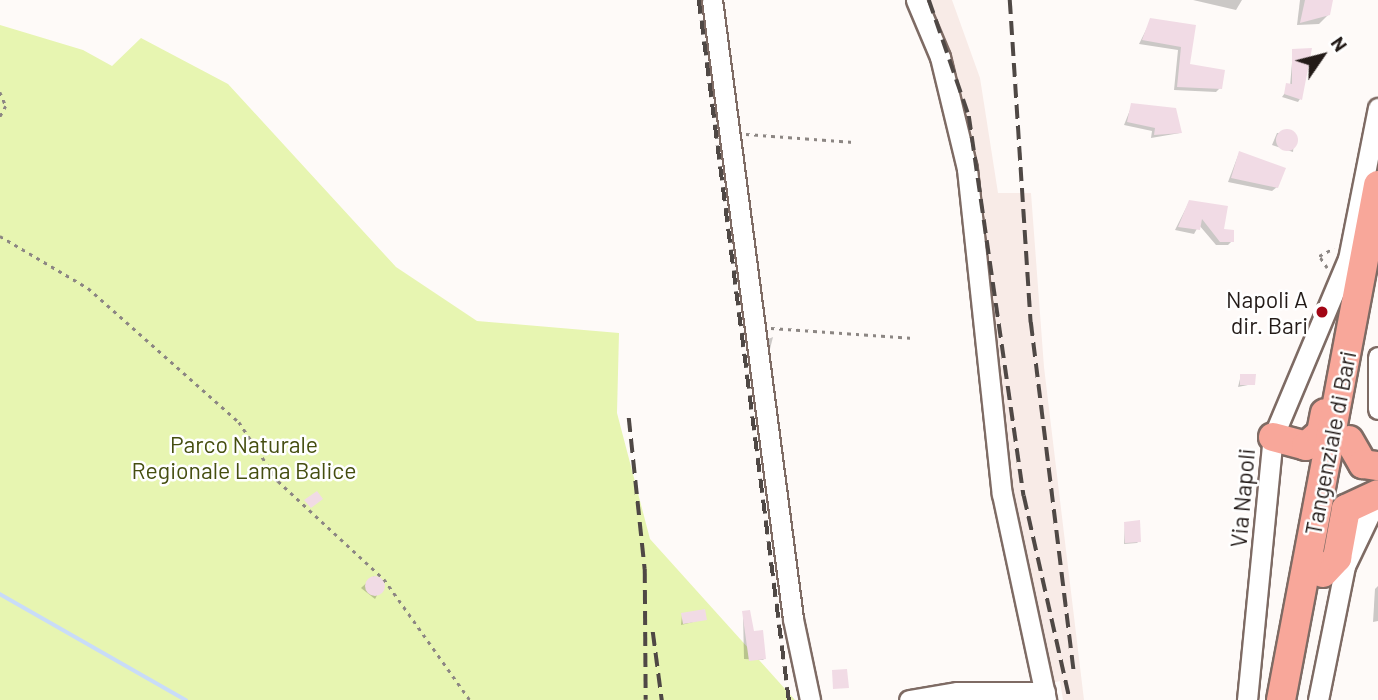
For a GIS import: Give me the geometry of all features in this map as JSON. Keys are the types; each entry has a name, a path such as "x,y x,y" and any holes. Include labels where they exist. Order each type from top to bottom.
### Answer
{"highway":[{"name":"Tangenziale di Bari","path":"1281,700 1378,185"},
{"name":"Tangenziale di Bari","path":"1300,700 1378,279"},
{"path":"1270,447 1295,446 1316,440 1331,385 1345,362"},
{"path":"1349,440 1363,464 1378,466"},
{"path":"1270,447 1304,463 1318,503"},
{"path":"1323,573 1337,558 1346,509 1377,501"}],"street":[{"path":"712,0 793,619 810,700"},
{"path":"909,700 957,692 1045,693 1004,507 967,169 940,57 916,0"},
{"name":"Via Napoli","path":"1247,700 1270,447 1348,259 1378,108"},
{"path":"1378,357 1378,409"},
{"path":"1318,700 1345,566 1377,501"}],"path":[{"path":"0,92 6,106 0,117"},
{"path":"730,133 854,142"},
{"path":"0,236 88,288 239,422 278,481 384,579 470,700"},
{"path":"1332,273 1319,256 1336,247"},
{"path":"755,326 914,338"}],"shaded area":[{"path":"912,0 952,0 980,78 998,193 1031,193 1044,367 1084,700 1063,700 1060,681 1040,686 954,120"}],"green space":[{"name":"Parco Naturale Regionale Lama Balice","path":"0,25 83,50 112,66 141,38 228,84 396,267 477,321 619,333 617,413 650,539 795,700 0,700"}],"building":[{"path":"1305,0 1333,0 1330,15 1300,23"},
{"path":"1150,18 1196,25 1190,64 1225,70 1222,89 1177,87 1181,47 1142,40"},
{"path":"1312,48 1302,100 1284,94 1286,83 1292,84 1292,49"},
{"path":"1131,103 1176,108 1182,133 1154,135 1155,128 1127,122"},
{"path":"1287,129 1295,132 1298,140 1295,148 1287,151 1279,148 1276,140 1279,132"},
{"path":"1239,151 1286,168 1278,188 1231,178"},
{"path":"1189,200 1228,206 1224,229 1234,230 1234,242 1220,242 1202,219 1200,230 1178,227"},
{"path":"1240,374 1256,374 1255,385 1240,385"},
{"path":"317,491 323,499 311,508 304,500"},
{"path":"1140,520 1141,542 1125,543 1124,522"},
{"path":"375,576 382,579 385,586 382,593 375,596 368,593 365,586 368,579"},
{"path":"705,609 707,620 683,624 681,613"},
{"path":"750,610 754,631 763,630 766,659 749,661 742,611"},
{"path":"847,669 849,688 833,689 832,670"}],"waterway":[{"path":"0,594 186,700"}],"railway":[{"path":"699,0 789,700"},
{"path":"929,0 969,116 1024,496 1070,700"},
{"path":"1010,0 1031,322 1074,672"},
{"path":"629,418 645,569 646,700"},
{"path":"653,632 662,700"}],"place":[{"name":"Napoli A dir. Bari","path":"1322,312"}]}
